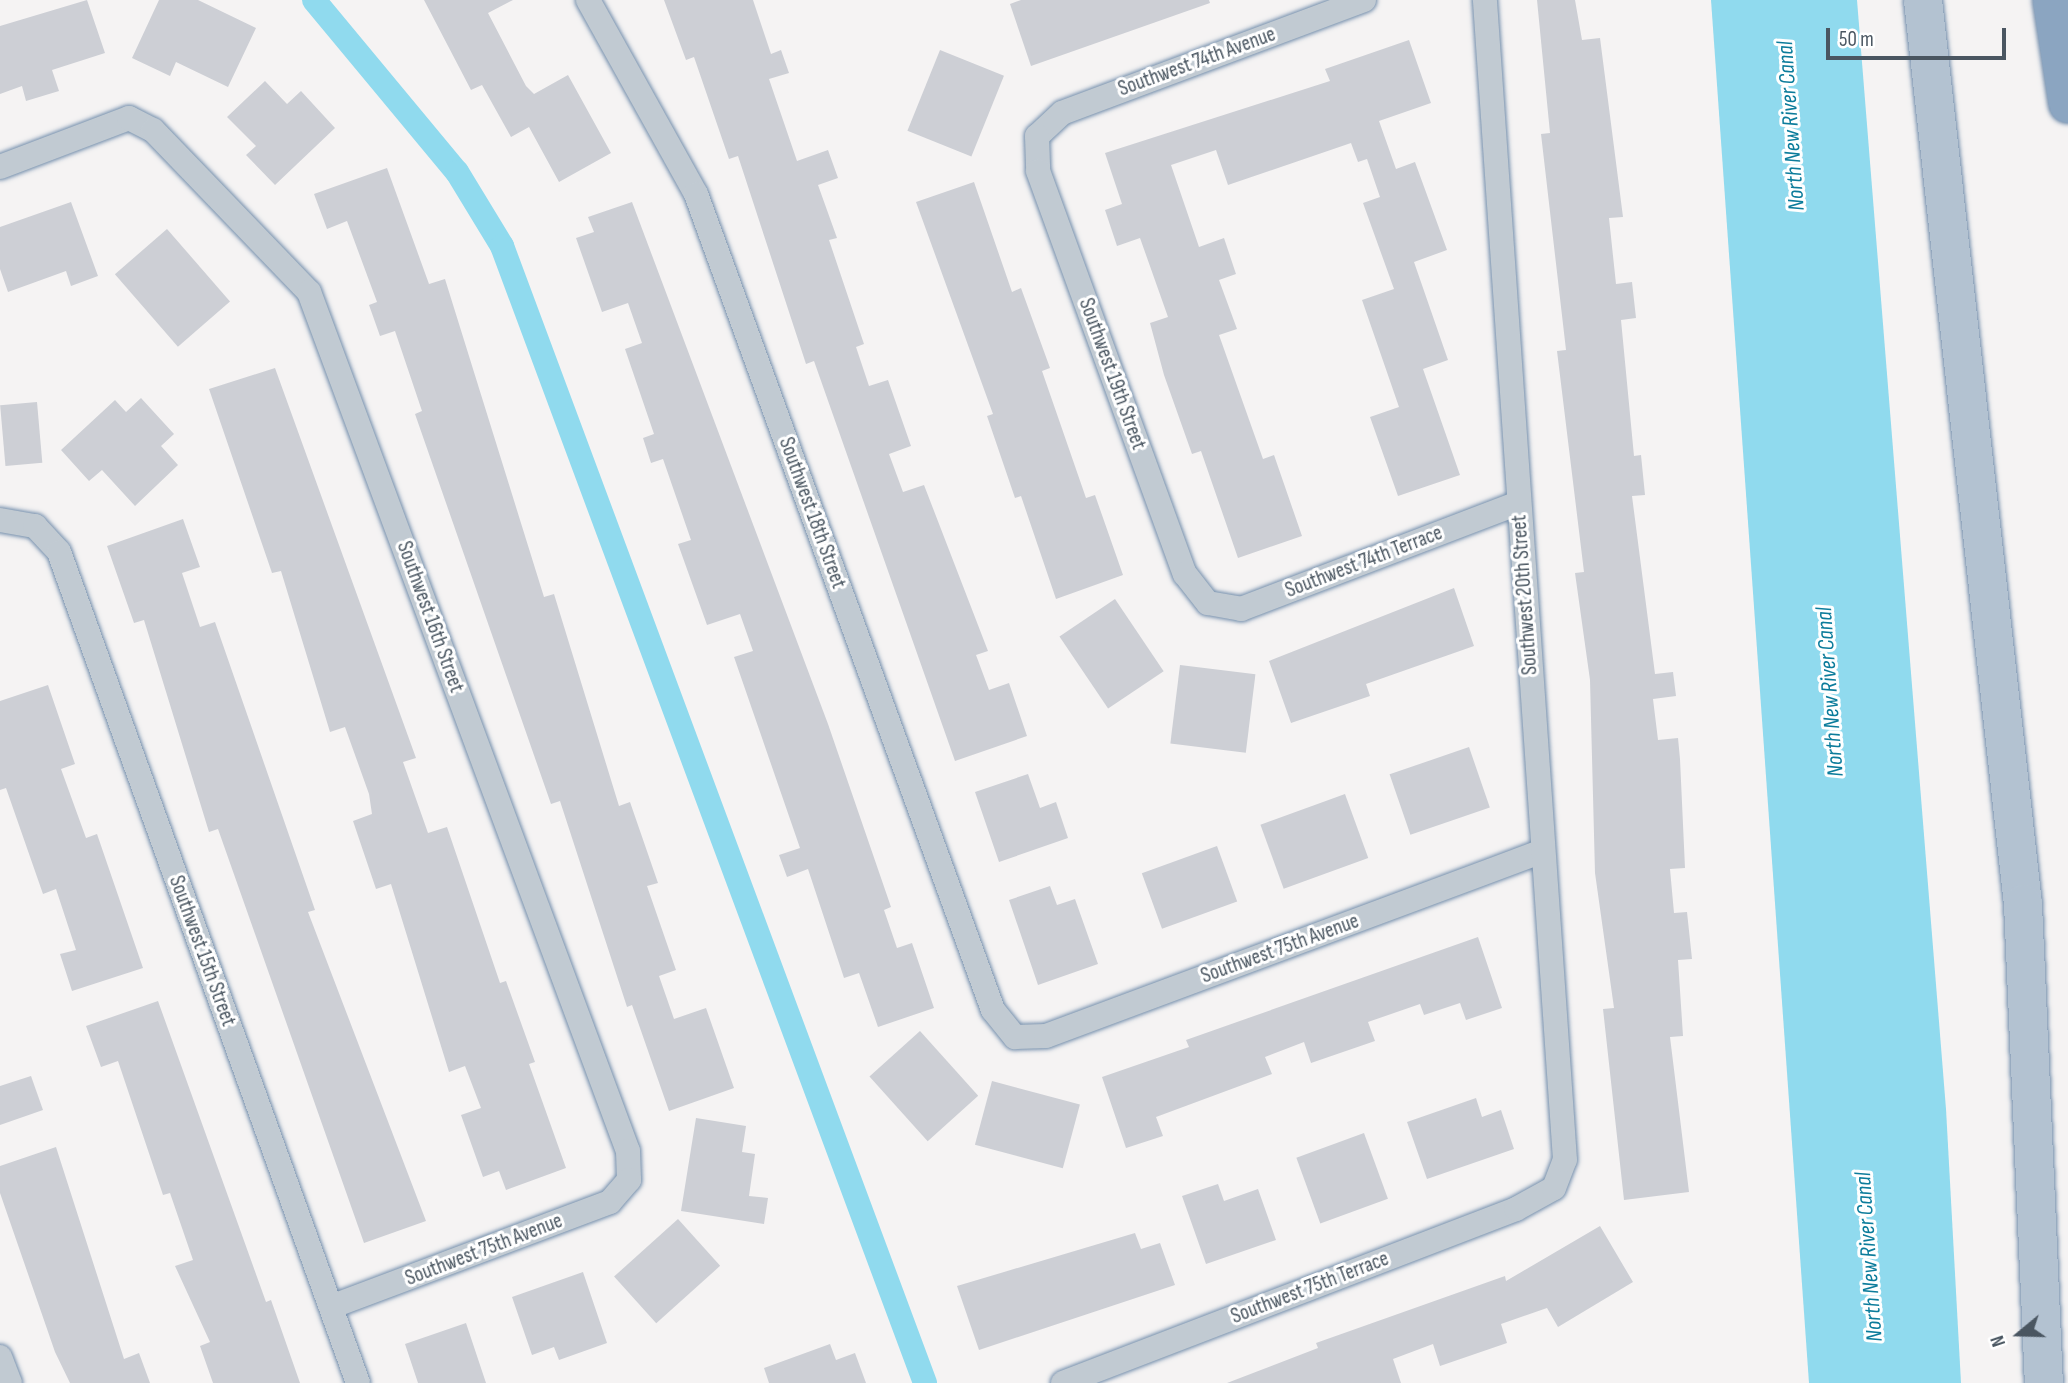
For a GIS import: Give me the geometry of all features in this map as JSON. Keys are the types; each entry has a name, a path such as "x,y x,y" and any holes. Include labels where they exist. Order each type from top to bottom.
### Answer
{"highway":[{"path":"2052,0 2068,104"}],"main road":[{"path":"1923,0 2023,904 2044,1383"},
{"path":"2042,1317 2068,1378"}],"street":[{"name":"Southwest 18th Street","path":"588,0 696,194 993,1010 1015,1037"},
{"name":"Southwest 74th Avenue","path":"1037,136 1062,113 1364,0"},
{"name":"Southwest 20th Street","path":"1485,0 1565,1160 1555,1188"},
{"name":"Southwest 16th Street","path":"0,167 129,118 153,130 309,292 628,1152 629,1180"},
{"name":"Southwest 19th Street","path":"1037,136 1038,171 1180,561 1209,603"},
{"name":"Southwest 74th Terrace","path":"1209,603 1241,609 1518,503"},
{"name":"Southwest 15th Street","path":"0,520 35,526 59,552 358,1383"},
{"name":"Southwest 75th Avenue","path":"1015,1037 1046,1036 1543,851"},
{"name":"Southwest 75th Avenue","path":"331,1307 610,1202 629,1180"},
{"name":"Southwest 75th Terrace","path":"1063,1383 1555,1188"},
{"path":"0,1357 10,1383"}],"water":[{"name":"North New River Canal","path":"1711,0 1857,0 1946,1109 1961,1383 1809,1383"}],"building":[{"path":"87,0 105,53 52,70 59,91 26,101 22,86 0,94 0,26"},
{"path":"159,0 198,0 256,28 228,87 176,62 170,76 132,58"},
{"path":"424,0 513,0 488,13 526,86 534,94 568,75 611,153 559,182 529,127 511,137 482,85 471,90"},
{"path":"664,0 753,0 771,54 781,50 789,73 769,79 797,161 828,150 838,178 818,185 837,238 829,240 864,344 856,347 869,386 888,380 911,446 889,454 903,492 924,485 988,651 976,655 989,690 1009,683 1027,736 955,761 814,361 806,364 738,156 729,159 694,57 686,60"},
{"path":"1021,0 1209,0 1210,3 1031,66 1010,4"},
{"path":"1537,0 1575,0 1582,40 1600,38 1623,217 1609,218 1616,284 1632,282 1636,318 1621,320 1634,456 1641,455 1645,495 1632,496 1655,674 1673,672 1676,696 1653,699 1658,740 1678,738 1680,759 1685,868 1670,869 1674,913 1687,912 1692,959 1678,960 1683,1036 1670,1037 1689,1192 1624,1200 1603,1009 1614,1008 1595,873 1590,680 1575,573 1584,572 1557,351 1566,350 1541,134 1550,133"},
{"path":"1409,40 1431,103 1379,121 1396,169 1415,162 1447,250 1414,262 1448,360 1423,369 1460,475 1398,496 1370,417 1399,407 1362,300 1394,289 1363,203 1380,197 1367,159 1358,162 1351,143 1228,185 1216,150 1171,165 1199,247 1224,238 1236,274 1219,280 1237,329 1219,335 1263,459 1274,455 1302,536 1238,558 1201,451 1192,454 1164,375 1150,323 1168,317 1140,238 1117,246 1105,210 1122,204 1105,153 1330,81 1325,69"},
{"path":"940,50 1004,76 971,157 907,131"},
{"path":"265,81 287,104 301,91 335,128 275,185 246,155 256,146 227,117"},
{"path":"387,168 429,284 445,279 544,597 554,594 619,806 630,802 658,883 647,886 676,970 659,976 674,1019 706,1008 734,1088 669,1111 632,1005 627,1007 560,801 551,804 415,414 422,411 395,331 380,336 369,305 377,302 347,221 327,229 314,194"},
{"path":"974,182 1012,292 1021,288 1050,368 1042,371 1086,498 1095,495 1123,575 1056,599 1021,496 1015,498 987,416 993,414 916,202"},
{"path":"71,202 98,276 71,286 66,271 8,292 0,269 0,227"},
{"path":"632,202 828,724 891,907 884,910 897,948 912,943 934,1008 878,1027 859,973 844,978 808,869 787,877 779,855 800,848 734,657 753,651 740,614 707,625 678,544 691,540 663,459 651,463 643,438 654,434 625,349 642,343 628,303 602,312 576,238 594,232 588,217"},
{"path":"167,229 230,301 178,347 115,274"},
{"path":"275,368 416,758 403,762 428,833 447,827 500,983 506,981 535,1062 529,1064 566,1168 506,1190 499,1171 483,1177 461,1115 481,1108 465,1066 449,1072 391,884 376,889 353,821 372,814 369,794 345,727 330,732 281,571 272,573 209,389"},
{"path":"141,398 174,434 161,446 178,465 135,506 102,470 89,481 61,450 115,400 126,412"},
{"path":"37,402 42,463 5,466 0,405"},
{"path":"183,519 200,567 182,573 200,627 215,622 315,910 308,912 426,1221 364,1243 218,829 209,832 144,620 134,623 107,546"},
{"path":"1454,588 1474,646 1366,684 1370,696 1291,723 1269,661"},
{"path":"1115,599 1164,671 1108,709 1059,636"},
{"path":"1180,665 1255,674 1246,753 1170,743"},
{"path":"48,685 75,764 61,769 86,838 97,834 143,968 72,991 60,954 76,950 56,889 43,894 6,788 0,790 0,701"},
{"path":"1469,747 1490,808 1410,835 1390,774"},
{"path":"1028,774 1040,808 1056,802 1068,838 999,862 975,792"},
{"path":"1345,794 1368,858 1284,889 1260,825"},
{"path":"1217,846 1237,901 1162,929 1142,873"},
{"path":"1050,886 1057,905 1075,899 1098,964 1038,985 1009,900"},
{"path":"1478,937 1502,1008 1466,1020 1460,1003 1424,1015 1420,1004 1368,1022 1375,1041 1311,1063 1304,1042 1265,1057 1272,1074 1156,1117 1163,1136 1126,1148 1102,1077 1189,1047 1186,1040"},
{"path":"158,1001 266,1302 271,1300 300,1383 213,1383 200,1346 210,1342 175,1266 193,1260 170,1193 163,1195 118,1061 101,1067 86,1026"},
{"path":"920,1031 978,1096 928,1141 869,1077"},
{"path":"31,1076 43,1110 0,1125 0,1086"},
{"path":"992,1081 1080,1105 1063,1168 975,1145"},
{"path":"1476,1098 1482,1117 1501,1110 1514,1149 1427,1179 1407,1122"},
{"path":"696,1118 746,1126 742,1152 755,1154 749,1196 768,1198 764,1224 681,1211"},
{"path":"1364,1133 1388,1199 1320,1223 1296,1158"},
{"path":"56,1147 124,1359 139,1353 150,1383 70,1383 55,1352 0,1193 0,1166"},
{"path":"1218,1184 1224,1201 1258,1189 1276,1240 1206,1264 1182,1196"},
{"path":"678,1219 720,1266 656,1323 614,1277"},
{"path":"1600,1226 1633,1282 1558,1327 1547,1308 1501,1324 1507,1343 1440,1366 1433,1344 1393,1359 1401,1383 1227,1383 1318,1348 1316,1343 1505,1276 1506,1281"},
{"path":"1135,1233 1141,1249 1160,1243 1175,1285 979,1350 957,1286"},
{"path":"583,1272 607,1343 559,1360 554,1347 532,1355 512,1297"},
{"path":"466,1323 486,1383 418,1383 405,1344"},
{"path":"830,1344 836,1360 855,1353 866,1383 769,1383 764,1368"}],"waterway":[{"path":"314,0 457,172 502,246 925,1383"}]}
